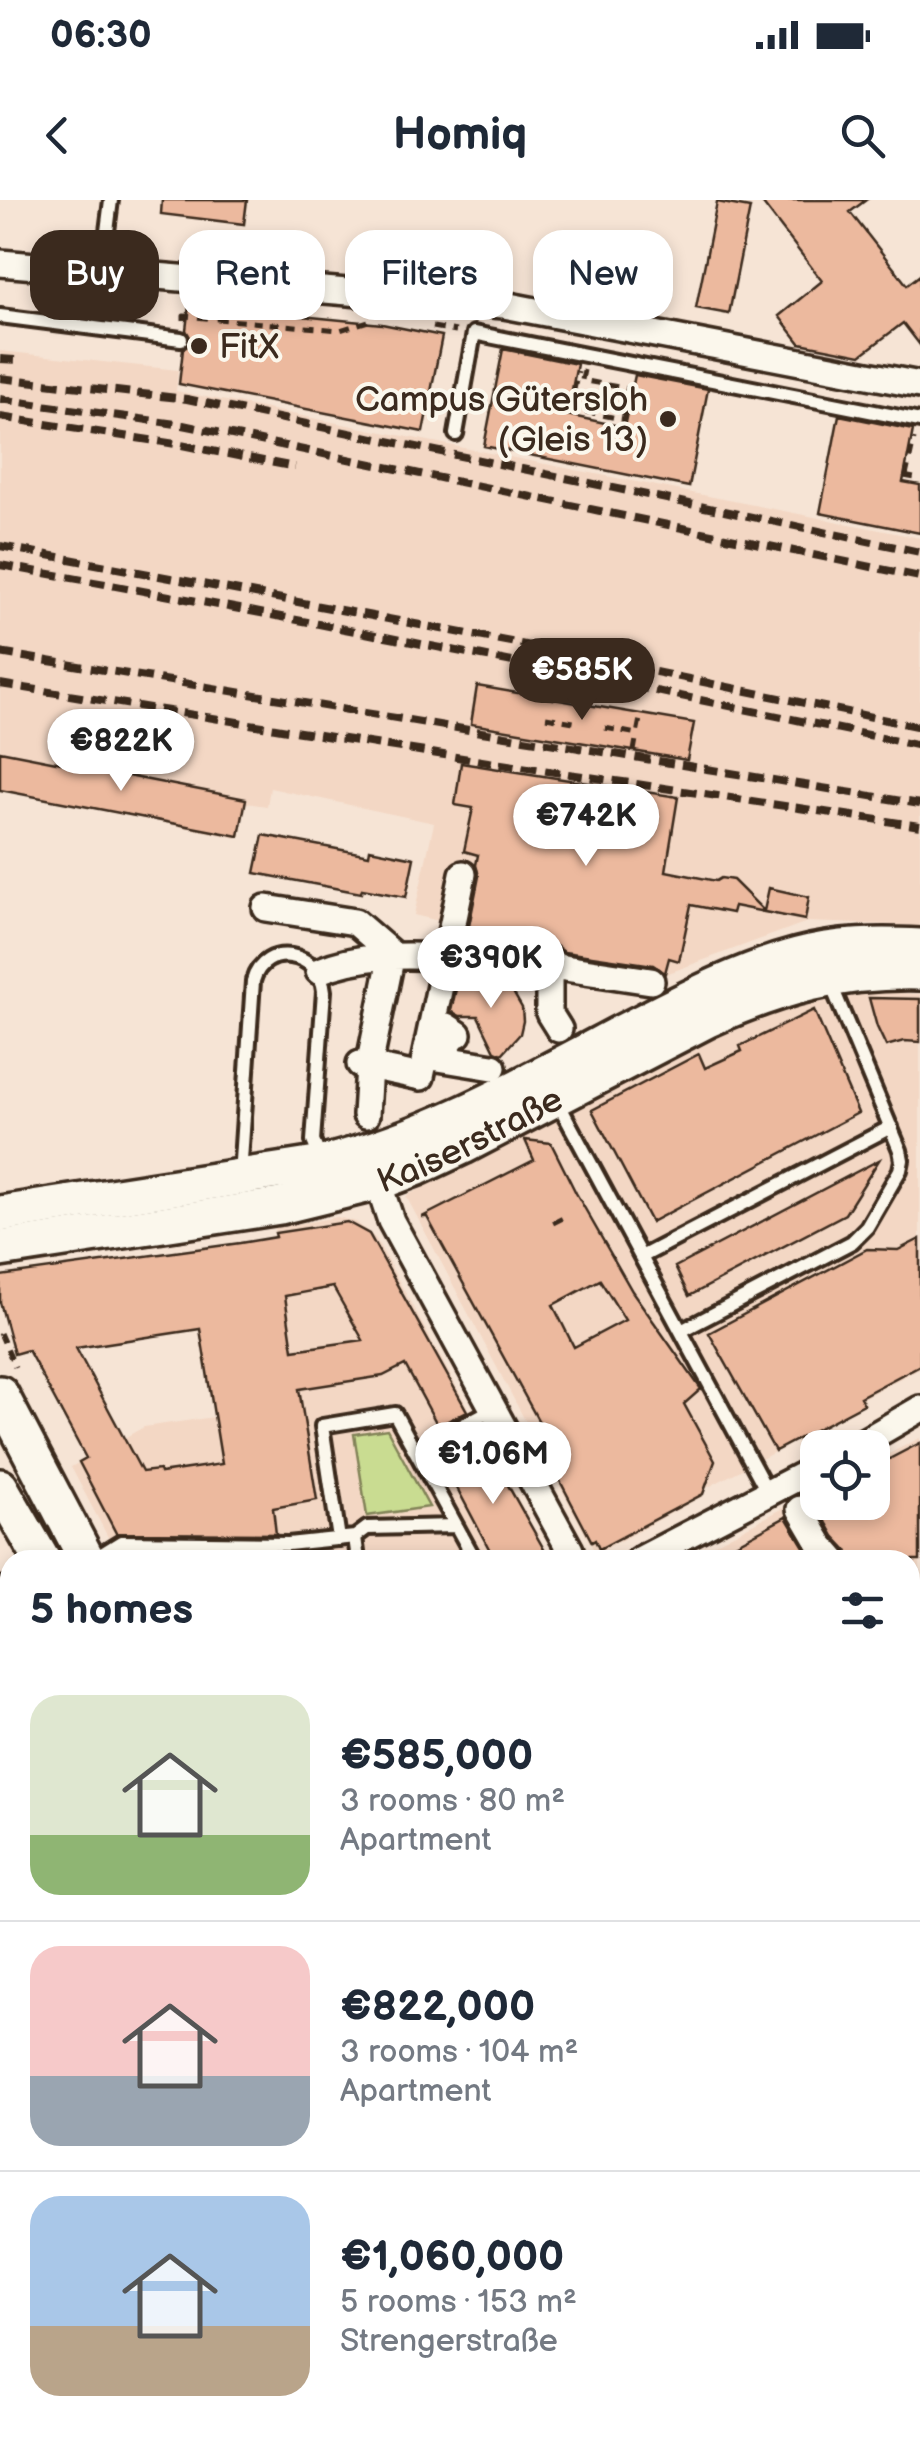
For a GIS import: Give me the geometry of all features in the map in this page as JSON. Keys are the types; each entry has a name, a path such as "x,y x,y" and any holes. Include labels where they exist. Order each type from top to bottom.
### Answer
{"main road":[{"name":"Kaiserstraße","path":"0,1214 224,1197 280,1206 399,1142 549,1086 748,1000 858,946 920,946"},
{"name":"Kaiserstraße","path":"826,964 920,972"},
{"name":"Kaiserstraße","path":"0,1248 224,1197 330,1178 378,1182 418,1167 549,1086"},
{"path":"0,1394 85,1550"},
{"path":"0,1487 36,1550"}],"street":[{"path":"0,263 30,265"},
{"path":"159,276 504,305 920,385"},
{"path":"364,1065 422,1077 426,1056 447,1033 446,957 463,874"},
{"path":"266,908 355,922 392,954"},
{"path":"366,1115 364,1065 392,954"},
{"path":"319,971 342,962 392,954 551,966 651,980"},
{"path":"551,966 549,1013 559,1029"},
{"path":"426,1056 493,1067"},
{"path":"399,1142 378,1182 390,1222 569,1550"},
{"path":"885,1430 920,1410"},
{"path":"658,1550 800,1476"},
{"path":"807,1520 825,1550"}],"lane":[{"path":"107,230 111,200"},
{"path":"0,316 181,339"},
{"path":"456,434 474,333 920,422"},
{"path":"224,1197 252,982 263,962 282,956 305,960 319,971 324,991 313,1141 330,1178"},
{"path":"681,1331 861,1235 900,1170 900,1150 826,964"},
{"path":"549,1086 768,1493"},
{"path":"641,1257 891,1127"},
{"path":"415,1452 493,1409"},
{"path":"339,1539 322,1426 394,1414 469,1550"},
{"path":"108,1550 122,1542 288,1544 355,1537 368,1528 456,1526"},
{"path":"355,1537 357,1550"}],"path":[{"path":"181,339 184,316 340,330 373,320"},
{"path":"431,327 474,333"},
{"path":"577,376 569,408 624,420 630,388 582,380 585,368 579,367"},
{"path":"920,438 920,448"},
{"path":"913,443 905,476 920,479"},
{"path":"634,751 641,714"},
{"path":"546,716 580,723"},
{"path":"605,728 637,734"},
{"path":"619,830 626,789"},
{"path":"531,793 565,800"},
{"path":"590,804 622,810"},
{"path":"553,1223 567,1216"}],"shaded area":[{"path":"0,351 178,370 176,391 920,538 920,926 807,922 666,974 459,935 460,926 414,915 434,823 270,788 267,806 246,803 238,838 0,790"},
{"path":"875,992 920,994 920,1368 863,1398 865,1404 816,1430 800,1430 800,1438 699,1492 701,1497 603,1550 594,1550 406,1196 768,1012 806,1000"},
{"path":"337,1217 356,1222 376,1239 546,1550 115,1550 71,1467 144,1427 214,1417 217,1433 299,1390 274,1228"},
{"path":"920,1438 920,1550 703,1550 800,1499 800,1520 890,1520 890,1453"}],"green space":[{"path":"387,1429 429,1507 367,1516 354,1434"}],"building":[{"path":"162,200 247,200 244,224 161,214"},
{"path":"760,200 866,200 850,212 907,285 920,275 920,345 903,323 861,355 800,343 779,316 822,281"},
{"path":"717,202 750,208 729,314 696,308"},
{"path":"325,318 442,336 423,432 179,384 183,349 191,339 186,330 187,320"},
{"path":"503,349 577,364 567,415 624,427 635,375 708,389 689,487 484,446"},
{"path":"839,415 913,430 903,482 920,485 920,533 820,513"},
{"path":"477,686 694,723 687,760 471,724"},
{"path":"0,751 246,799 239,836 0,790"},
{"path":"461,763 678,797 666,871 716,881 733,880 764,911 769,888 809,897 805,920 734,906 732,913 691,905 679,961 669,958 665,973 653,965 564,952 556,946 541,951 467,936 479,876 478,855 464,851 473,808 455,805"},
{"path":"263,835 369,855 370,849 414,858 406,897 362,889 361,893 255,873"},
{"path":"474,980 510,987 522,1008 520,1034 502,1054 495,1051 478,1016 460,1016 451,1011 456,989"},
{"path":"869,998 920,999 920,1042 886,1046"},
{"path":"814,1010 858,1113 651,1222 592,1110 699,1054 705,1068"},
{"path":"525,1140 551,1143 632,1291 701,1389 684,1404 715,1461 703,1494 599,1549 537,1437 545,1433 427,1217 422,1217 534,1160","holes":["600,1280 625,1320 574,1347 553,1305"]},
{"path":"879,1160 845,1214 689,1296 675,1267"},
{"path":"347,1222 369,1234 467,1411 438,1426 405,1365 383,1376 299,1389 317,1500 273,1508 276,1534 116,1533 79,1462 86,1458 28,1350 14,1354 0,1302 0,1276 240,1243 276,1237 275,1233","holes":["333,1287 363,1340 293,1350 285,1296","200,1329 222,1464 142,1472 76,1348"]},
{"path":"920,1239 920,1365 860,1397 864,1404 815,1430 800,1430 800,1438 775,1451 709,1333 867,1249 898,1250"},
{"path":"456,1440 470,1468 492,1457 544,1550 490,1550 437,1450"},
{"path":"920,1443 920,1550 847,1550 825,1520 890,1520 890,1459"},
{"path":"786,1517 806,1550 724,1550"}],"railway":[{"path":"0,359 17,360"},
{"path":"0,378 187,399 920,552"},
{"path":"0,399 183,425 920,577"},
{"path":"0,417 295,467"},
{"path":"0,546 516,643 920,727"},
{"path":"0,565 461,652 920,746"},
{"path":"0,653 920,804"},
{"path":"0,684 920,826"}],"place":[{"name":"FitX","path":"199,346"},
{"name":"Campus Gütersloh (Gleis 13)","path":"668,419"}]}
